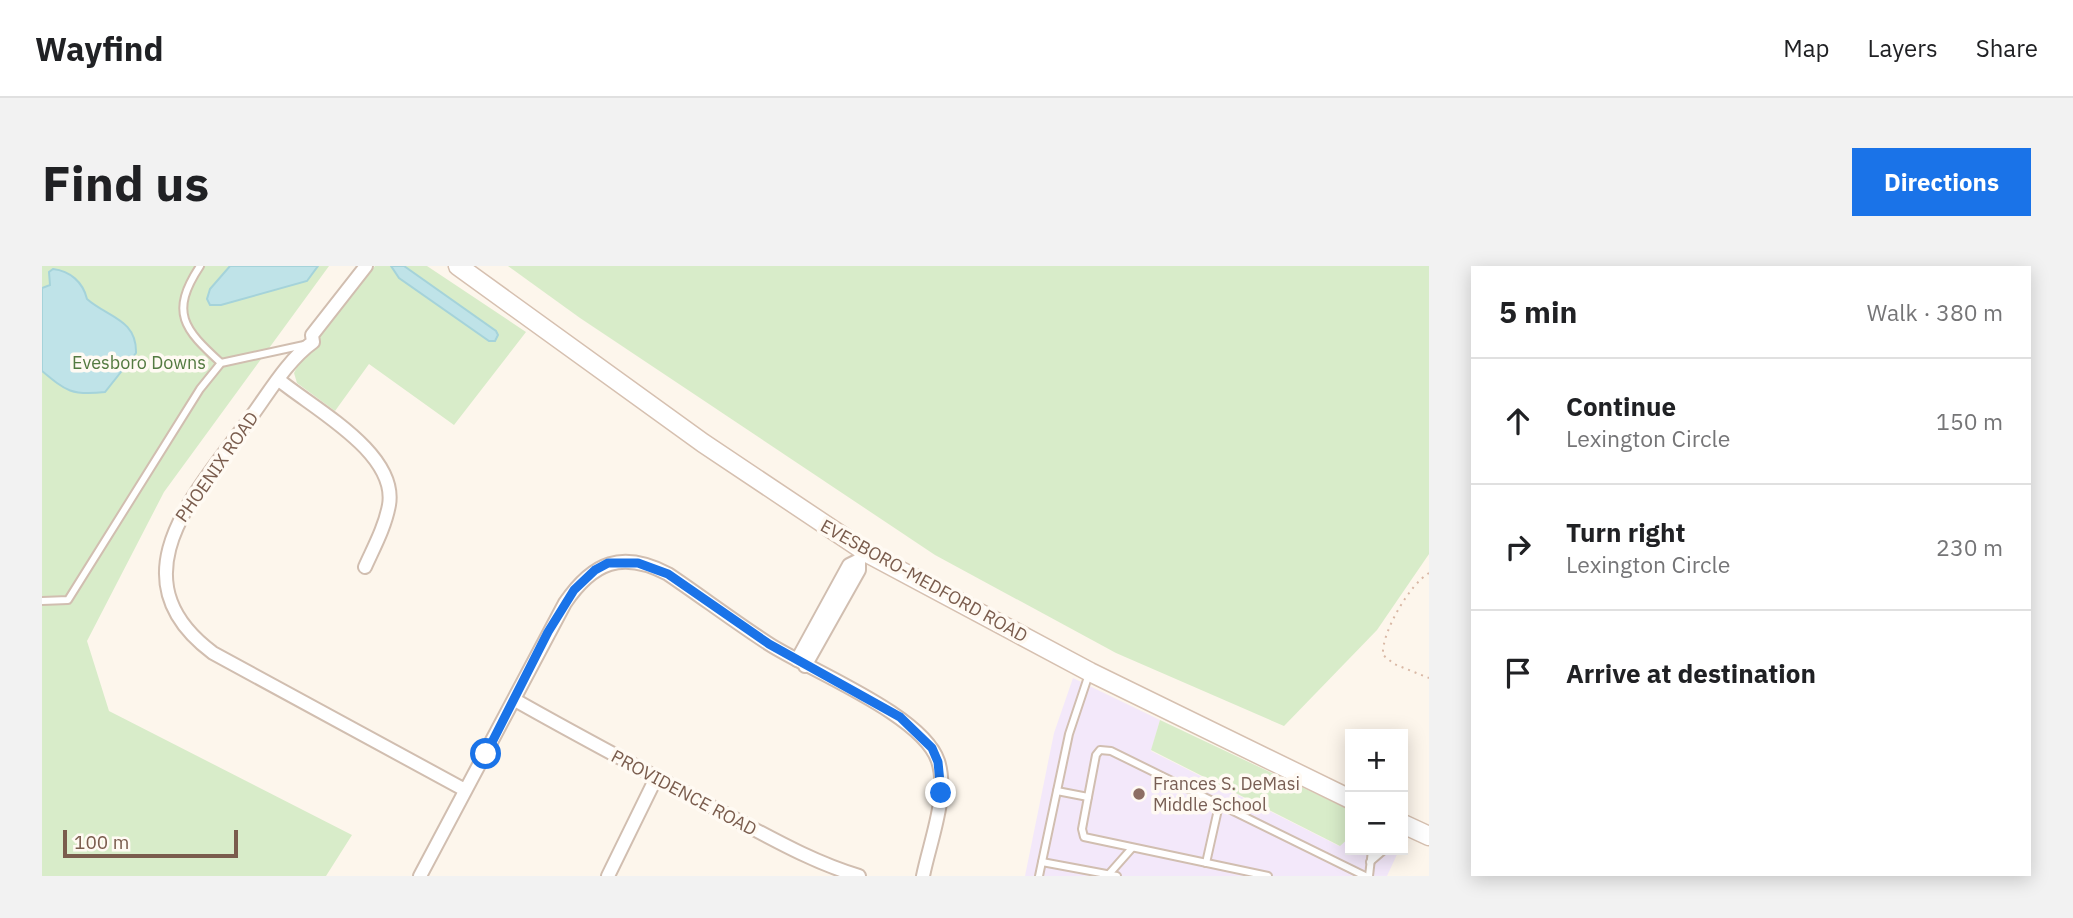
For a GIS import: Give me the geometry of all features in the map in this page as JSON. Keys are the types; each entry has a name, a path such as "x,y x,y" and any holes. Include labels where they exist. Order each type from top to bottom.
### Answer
{"street":[{"name":"PHOENIX ROAD","path":"366,266 312,335 313,342 300,351 175,526 165,561 165,579 175,613 185,629 213,653 465,790"},
{"name":"EVESBORO-MEDFORD ROAD","path":"458,266 861,555 1090,672 1345,797"},
{"path":"279,380 361,444 387,477 389,504 366,567"},
{"path":"801,663 859,570 861,555"},
{"path":"420,876 565,603 583,579 608,563 622,562 653,566 801,663 900,717 932,748 938,762 941,793 923,876"},
{"name":"PROVIDENCE ROAD","path":"515,700 781,843 825,864 859,876"},
{"path":"608,876 656,778"}],"lane":[{"path":"200,266 185,288 182,301 185,318 191,336 221,363"},
{"path":"42,601 68,600 89,571 200,389 221,363 289,351 313,342"},
{"path":"1039,876 1069,734 1090,672"},
{"path":"1268,876 1084,836 1082,829 1096,755 1100,750 1111,751 1367,876 1371,855"},
{"path":"1057,791 1088,797"},
{"path":"1206,863 1219,805"},
{"path":"1109,874 1132,848"},
{"path":"1370,862 1378,855"},
{"path":"1042,862 1117,876"},
{"path":"1338,876 1342,866"}],"path":[{"path":"1429,573 1420,579 1385,633 1382,644 1383,655 1394,664 1429,678"}],"shaded area":[{"name":"Frances S. DeMasi Middle School","path":"1073,678 1160,720 1151,751 1339,846 1345,841 1345,855 1397,855 1387,876 1025,876 1054,733"}],"green space":[{"name":"Evesboro Downs","path":"42,266 329,266 164,492 87,641 109,711 352,835 326,876 42,876"},
{"path":"375,266 427,266 526,332 454,425 369,364 335,411 297,383 294,373 300,361"},
{"path":"508,266 1429,266 1429,554 1377,630 1284,726 1116,653 935,555 580,318"},
{"path":"1160,720 1345,808 1345,842 1340,846 1151,750"}],"water":[{"path":"230,266 318,266 307,281 221,305 210,305 207,299 210,289"},
{"path":"391,266 404,266 496,331 498,335 495,341 489,341 399,278"},
{"path":"53,269 75,278 87,299 119,320 132,333 136,353 105,392 85,393 70,390 42,371 42,288 50,285 49,272"}],"place":[{"name":"Frances S. DeMasi Middle School","path":"1139,794"}],"route":[{"path":"486,754 548,632 574,590 583,579 608,563 638,563 653,566 668,574 769,644 900,717 923,736 932,748 938,762 941,793"}]}
